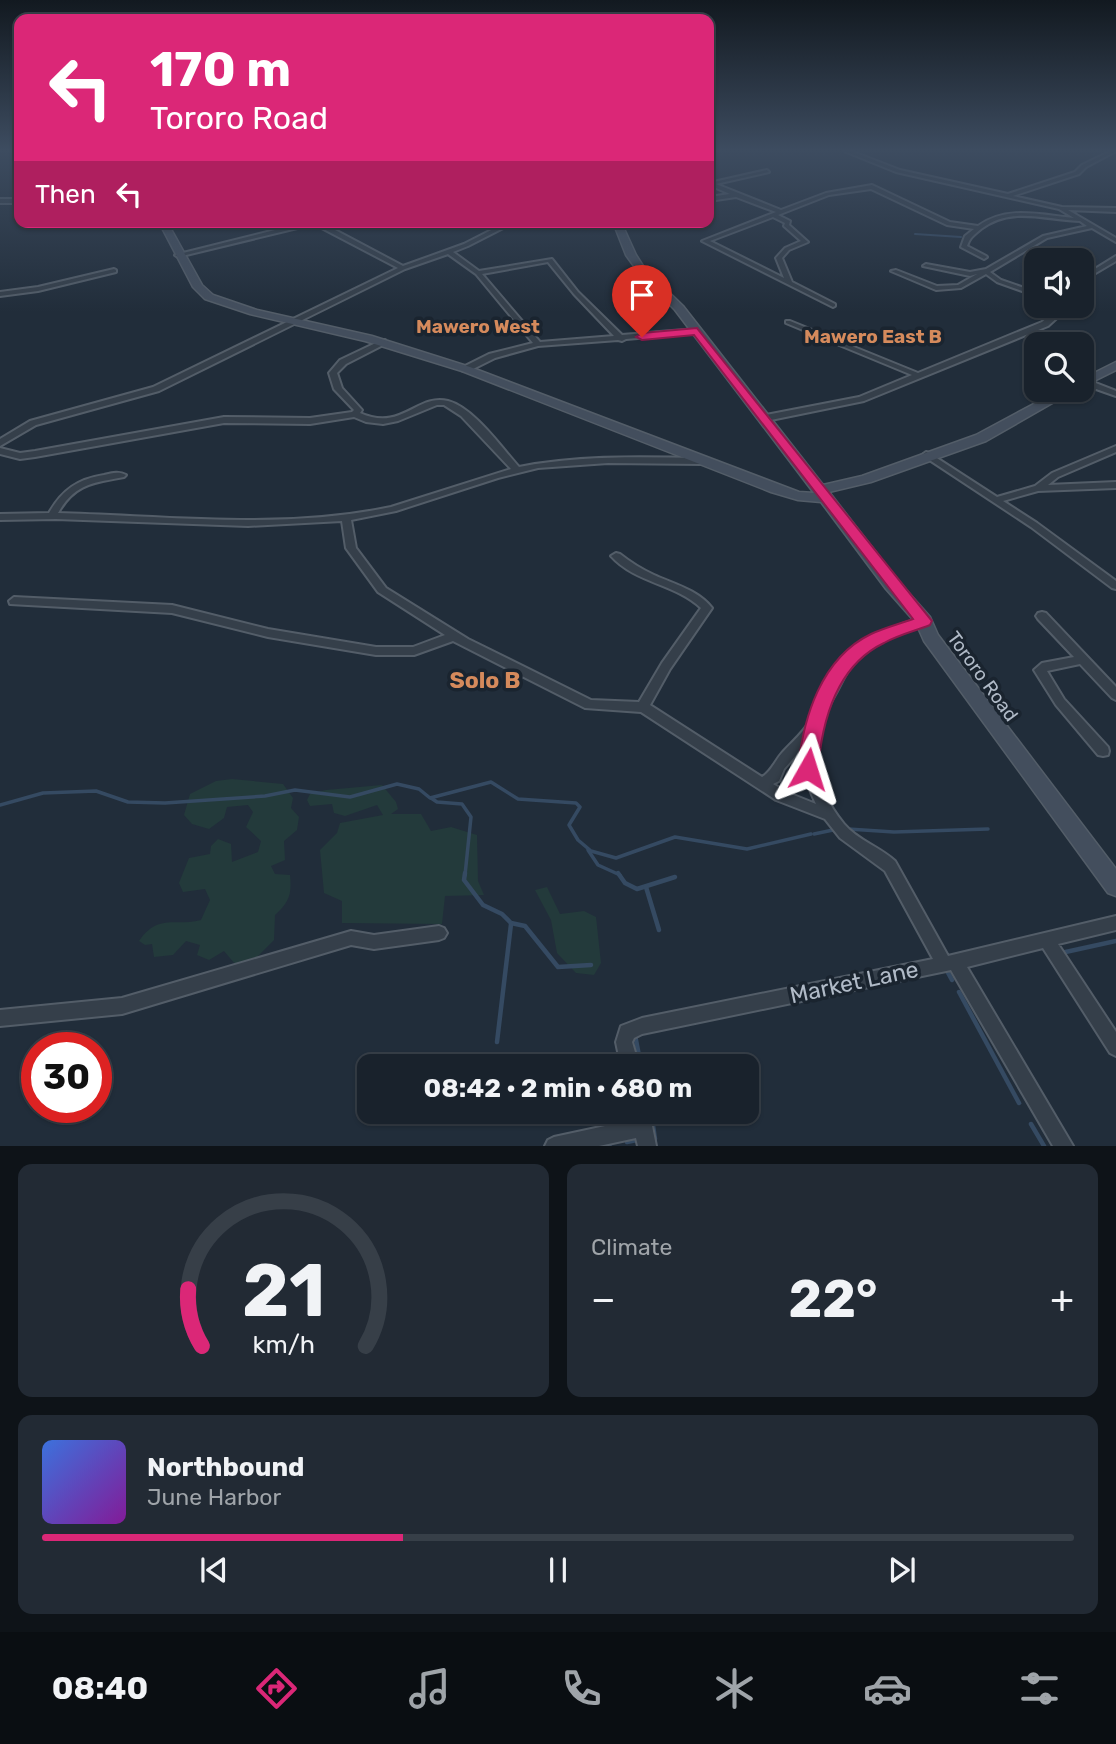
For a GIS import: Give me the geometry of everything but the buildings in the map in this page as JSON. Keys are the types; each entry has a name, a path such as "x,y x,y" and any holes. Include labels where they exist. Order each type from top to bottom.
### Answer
{"main road":[{"path":"166,228 178,255 198,287 209,297 382,342 466,369 789,493 823,494 866,479 990,434 1047,402"},
{"name":"Tororo Road","path":"620,228 635,261 697,331 892,585 924,621 930,637 1116,886"},
{"path":"1094,377 1116,365"}],"street":[{"path":"761,204 781,212"},
{"path":"801,204 705,241 833,305"},
{"path":"908,204 949,224 979,228"},
{"path":"1047,204 1061,208 1116,210"},
{"path":"1061,208 1116,240"},
{"path":"984,257 964,247 967,237 989,218 1005,213 1084,220"},
{"path":"774,215 789,222 786,225 805,242 787,249 779,258 789,283"},
{"path":"894,271 941,288 967,284 984,270 1045,237 1094,226"},
{"path":"178,255 290,228"},
{"path":"326,228 403,268"},
{"path":"0,443 33,423 156,388 403,268 449,252 500,228"},
{"path":"449,252 478,273 538,344"},
{"path":"1094,272 1116,258"},
{"path":"478,273 550,260 576,293 622,339"},
{"path":"926,265 970,274 984,270"},
{"path":"984,270 999,281 1024,290"},
{"path":"0,294 38,289 114,271"},
{"path":"766,418 853,402 915,374 1045,324 1052,318"},
{"path":"788,322 915,374"},
{"path":"466,369 492,356 538,344 697,331"},
{"path":"355,414 358,410 338,389 333,373 343,362 382,342"},
{"path":"1094,387 1116,394"},
{"path":"0,451 20,456 35,454 223,420 310,421 355,414 375,423 408,415 436,403 447,403 467,418 517,470"},
{"path":"0,430 10,436"},
{"path":"1038,488 1055,475 1116,449"},
{"path":"926,455 1113,580"},
{"path":"0,517 54,514 218,522 346,518 409,505 517,470 631,460 701,461"},
{"path":"54,514 61,499 91,478 121,475"},
{"path":"995,500 1038,488 1116,485"},
{"path":"346,518 351,548 376,584 454,636 534,680 589,705 643,707 781,796 831,815"},
{"path":"616,556 630,570 691,597 707,608 666,666 643,707"},
{"path":"14,601 152,607 268,633 376,651 414,651 454,636"},
{"path":"1042,616 1116,695"},
{"path":"924,621 889,632 855,653 825,697 812,728 808,769 831,815 849,839 883,858 890,866 1064,1146"},
{"path":"1081,660 1046,666 1040,670 1060,702 1103,751"},
{"path":"761,783 774,777 779,766 812,728"},
{"name":"Market Lane","path":"628,1054 624,1037 627,1032 642,1026 1047,942 1116,923"},
{"path":"0,1018 122,1006 351,938 374,942 439,933"},
{"path":"1047,942 1116,1047"},
{"path":"563,1144 643,1128"}],"green space":[{"path":"232,779 283,784 293,798 291,808 299,817 297,830 284,841 285,860 271,866 275,874 290,875 291,882 288,898 275,915 274,940 256,958 235,964 224,951 209,960 197,955 200,945 186,941 173,955 154,957 152,944 145,945 139,941 146,932 161,924 201,920 210,900 205,889 183,892 179,883 189,858 210,854 211,846 218,839 231,844 232,862 258,852 261,841 246,827 253,812 248,805 227,807 224,818 209,829 192,824 184,815 190,794 216,781"},
{"path":"382,785 396,802 398,809 391,814 421,814 431,831 451,827 477,835 478,881 484,895 445,896 442,924 342,923 342,901 324,893 320,850 337,833 340,823 383,815 377,805 345,816 334,813 332,804 310,806 307,800 310,794"},
{"path":"547,887 560,914 584,911 596,917 601,963 594,975 576,973 557,953 551,920 535,890"}],"waterway":[{"path":"915,234 961,237"},
{"path":"0,805 43,793 96,791 128,802 165,803 265,796 295,790 350,797 397,784 419,789 430,798 491,782 518,799 576,803 580,807 569,825 578,840 591,851 616,858 675,837 747,849 811,834"},
{"path":"431,798 437,802 462,804 471,817 465,875"},
{"path":"848,829 894,832 988,829"},
{"path":"814,834 833,830"},
{"path":"588,850 598,865 619,875"},
{"path":"465,873 464,880 483,905 502,914 511,923 525,926 558,967 591,965"},
{"path":"619,875 625,883 637,889 675,877"},
{"path":"646,887 659,930"},
{"path":"497,1042 511,924"},
{"path":"1061,953 1116,941"},
{"path":"947,971 952,980"},
{"path":"959,992 1019,1103"},
{"path":"635,1035 639,1054"},
{"path":"653,1124 655,1139"},
{"path":"1031,1124 1044,1146"},
{"path":"627,1142 637,1140"},
{"path":"603,1146 610,1144"}],"district":[{"name":"Mawero West","path":"478,326"},
{"name":"Mawero East B","path":"873,336"},
{"name":"Solo B","path":"485,680"}],"route":[{"path":"642,337 697,331 892,585 924,621 875,639 846,662 825,697 812,728 808,769"}]}
